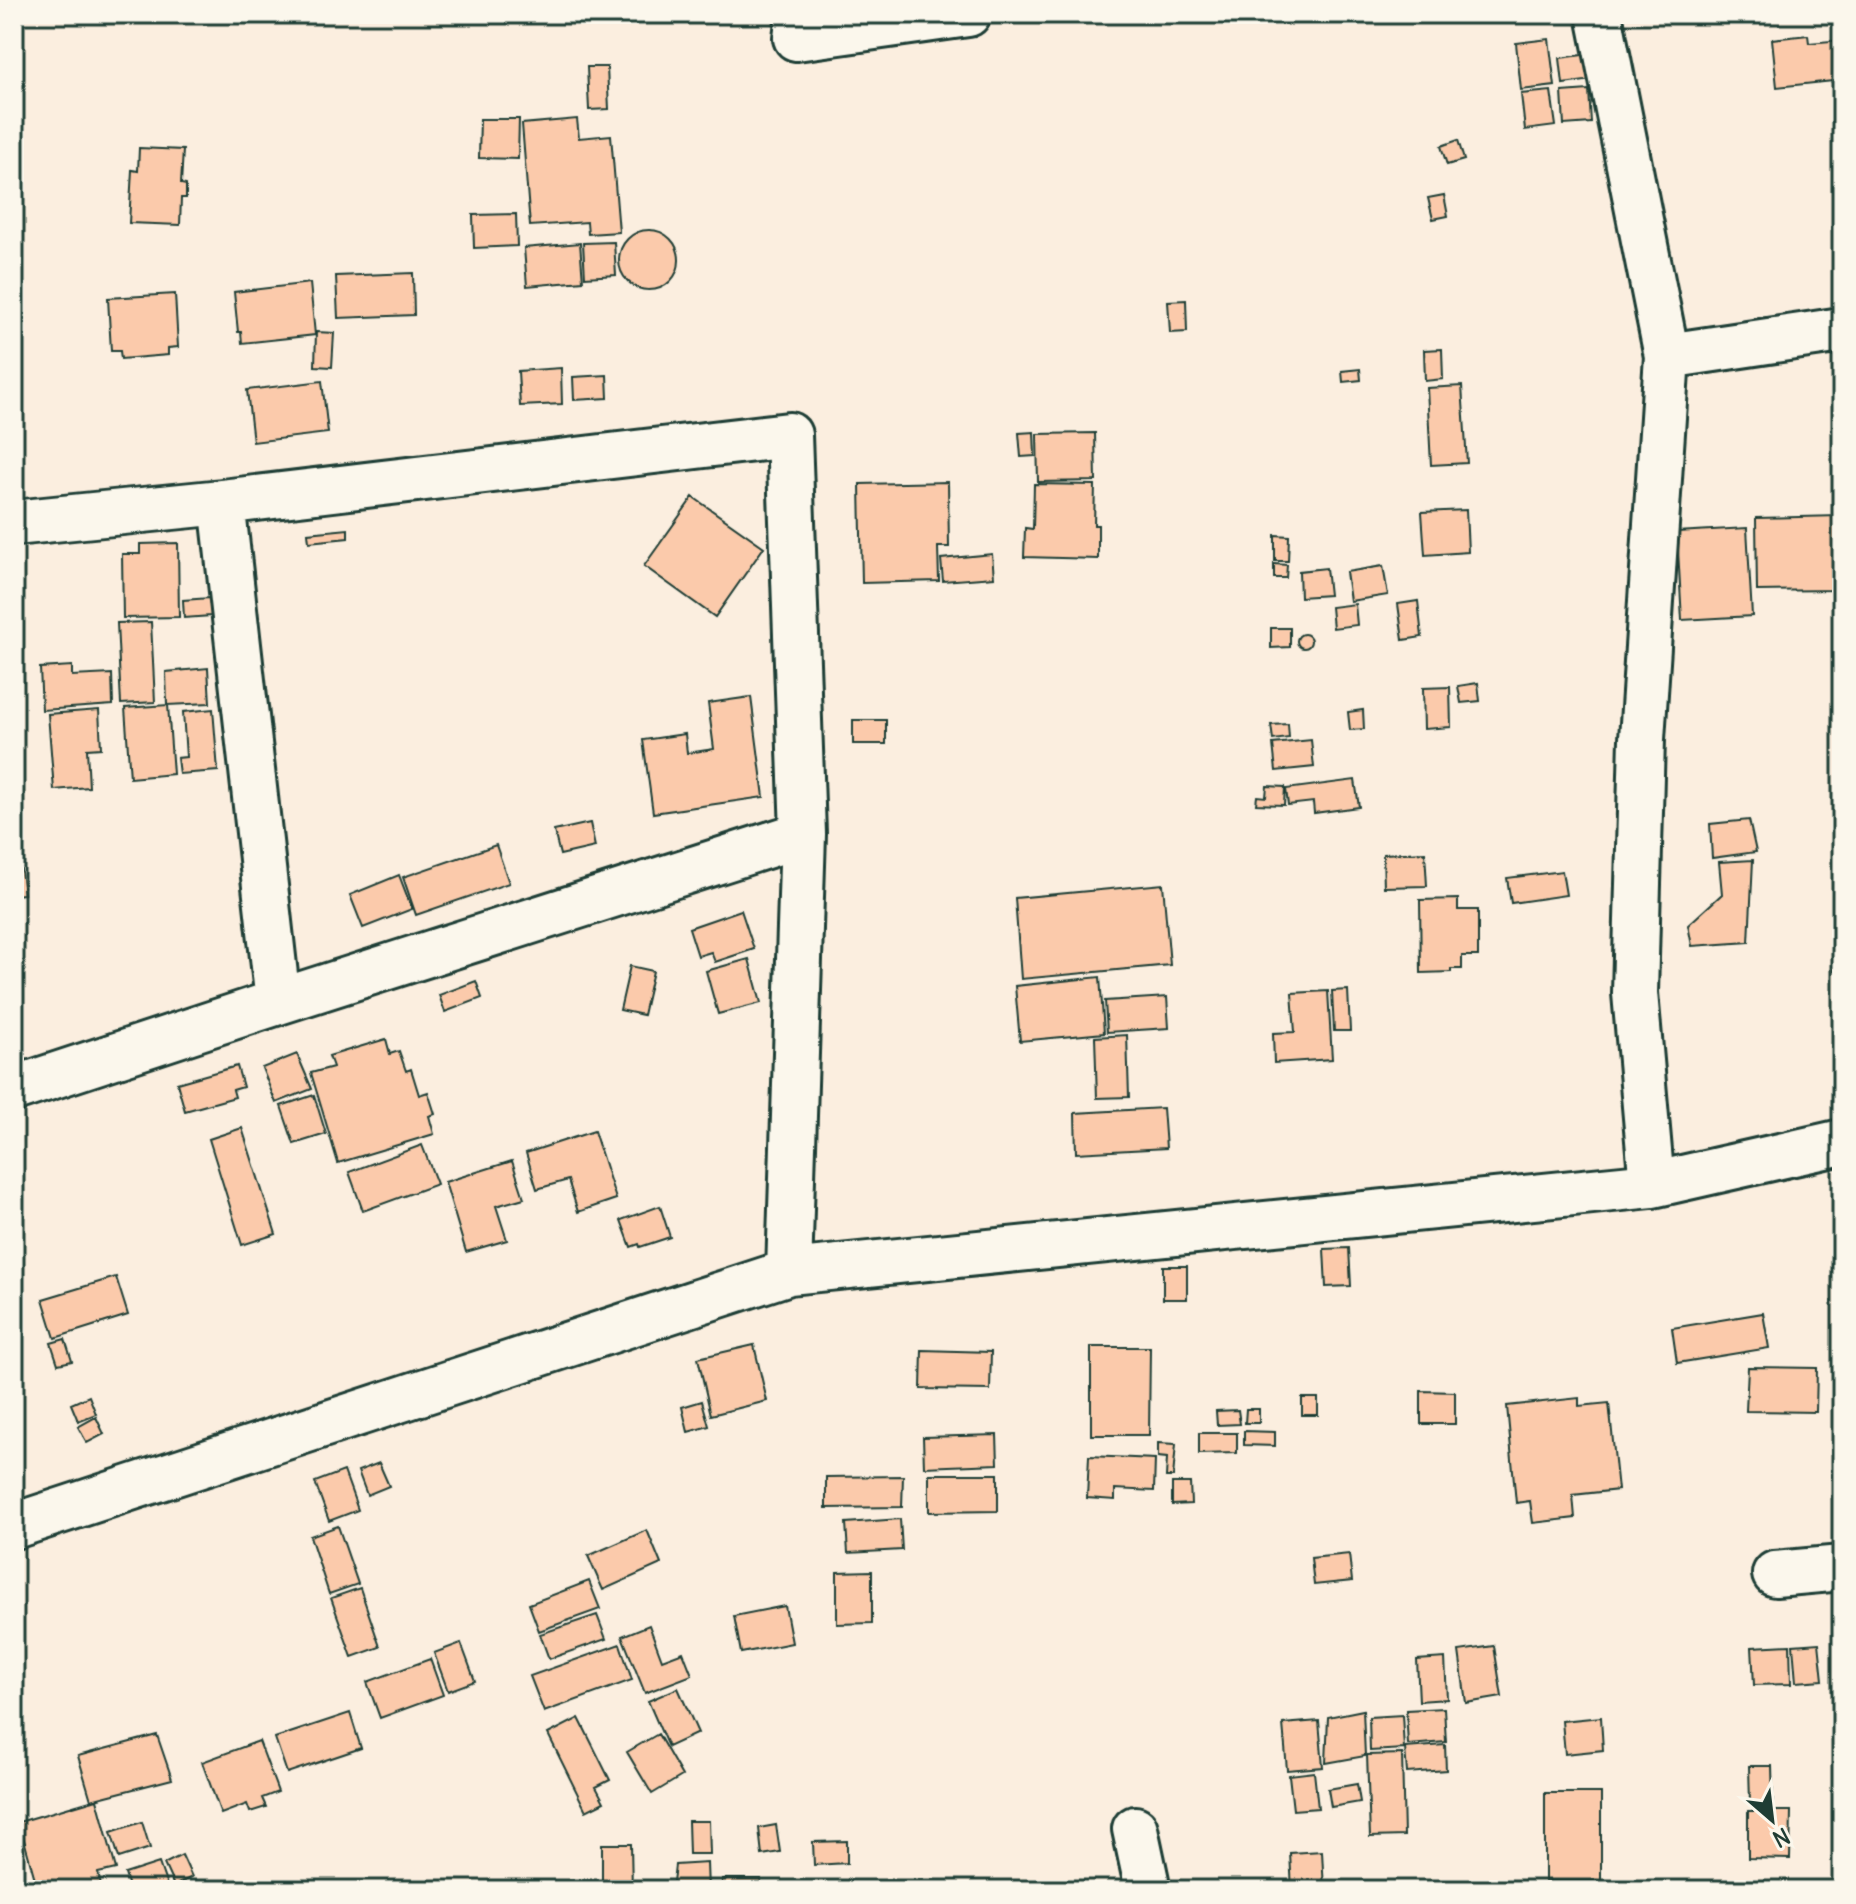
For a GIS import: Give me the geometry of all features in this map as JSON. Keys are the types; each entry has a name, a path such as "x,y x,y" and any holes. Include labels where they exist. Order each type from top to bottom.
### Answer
{"street":[{"path":"799,14 796,38 968,14"},
{"path":"1599,14 1667,356 1642,739 1635,993 1652,1185"},
{"path":"1667,356 1842,330"},
{"path":"14,523 222,502 789,435 803,834 789,1272"},
{"path":"222,502 278,1002"},
{"path":"14,1089 803,834"},
{"path":"14,1526 789,1272 1652,1185 1842,1142"},
{"path":"1775,1574 1842,1568"},
{"path":"1135,1829 1148,1890"}],"building":[{"path":"1808,35 1809,43 1842,40 1842,80 1777,87 1772,39"},
{"path":"1549,39 1555,86 1521,90 1516,43"},
{"path":"1590,54 1593,80 1563,84 1560,58"},
{"path":"587,67 607,67 609,109 589,110"},
{"path":"1589,90 1591,123 1564,125 1562,92"},
{"path":"1551,91 1556,126 1525,130 1521,94"},
{"path":"480,119 519,119 518,159 479,158"},
{"path":"577,119 579,138 611,135 619,232 588,234 587,222 530,226 522,124"},
{"path":"1458,140 1464,160 1447,165 1441,146"},
{"path":"139,148 183,150 181,184 186,185 186,198 181,198 180,225 129,223 132,170 138,171"},
{"path":"1444,195 1448,216 1433,219 1428,198"},
{"path":"516,214 517,246 474,248 473,215"},
{"path":"649,230 660,232 670,239 677,249 677,271 670,281 660,288 649,290 638,288 628,281 621,271 619,260 621,249 628,239 638,232"},
{"path":"614,242 616,275 585,277 583,243"},
{"path":"580,243 583,281 527,286 524,248"},
{"path":"413,273 414,315 338,318 336,276"},
{"path":"310,283 315,335 242,343 234,292"},
{"path":"175,294 178,347 168,348 168,355 121,359 120,351 111,351 108,298"},
{"path":"1186,300 1187,332 1170,333 1168,301"},
{"path":"316,332 334,333 332,367 315,366"},
{"path":"1442,349 1443,379 1425,381 1424,350"},
{"path":"561,368 562,404 520,406 518,371"},
{"path":"1360,369 1361,380 1343,382 1342,371"},
{"path":"607,375 608,398 574,400 573,377"},
{"path":"322,381 328,433 253,442 247,390"},
{"path":"1462,386 1467,463 1431,465 1427,388"},
{"path":"1034,432 1035,456 1021,457 1019,433"},
{"path":"1095,433 1096,481 1038,482 1037,434"},
{"path":"948,482 949,547 938,547 939,581 862,583 860,484"},
{"path":"1034,484 1095,485 1094,525 1098,525 1098,559 1024,557 1025,528 1033,529"},
{"path":"693,497 764,547 715,617 644,566"},
{"path":"1466,510 1468,552 1425,555 1422,512"},
{"path":"1839,516 1841,590 1757,591 1756,518"},
{"path":"1747,528 1752,616 1682,620 1677,532"},
{"path":"348,529 348,538 309,542 308,533"},
{"path":"1275,535 1289,536 1288,561 1275,561"},
{"path":"178,543 179,617 123,618 122,554 140,554 140,544"},
{"path":"992,554 994,577 943,581 941,559"},
{"path":"1274,564 1287,565 1286,578 1274,578"},
{"path":"1383,566 1388,595 1350,601 1346,572"},
{"path":"1326,568 1329,595 1300,597 1299,571"},
{"path":"210,598 211,616 184,618 183,600"},
{"path":"1418,601 1422,637 1403,640 1398,604"},
{"path":"1355,604 1357,625 1333,628 1331,607"},
{"path":"151,622 155,702 121,704 117,623"},
{"path":"1271,628 1290,628 1290,647 1271,648"},
{"path":"1304,634 1311,641 1304,648 1297,641"},
{"path":"72,666 72,676 112,674 113,705 42,710 40,668"},
{"path":"208,668 210,703 167,705 166,672"},
{"path":"1478,683 1480,701 1461,703 1458,686"},
{"path":"1450,687 1451,727 1424,729 1423,688"},
{"path":"751,697 764,797 653,813 643,740 685,734 687,753 714,749 708,703"},
{"path":"168,705 173,774 130,778 125,708"},
{"path":"213,709 218,771 179,774 177,758 186,757 183,712"},
{"path":"99,710 101,748 87,749 89,787 54,790 48,714"},
{"path":"1363,710 1364,729 1350,730 1348,712"},
{"path":"853,720 886,720 886,744 853,744"},
{"path":"1288,724 1289,738 1273,740 1271,725"},
{"path":"1311,740 1314,767 1276,771 1273,744"},
{"path":"1355,780 1359,807 1314,813 1313,802 1288,805 1286,789"},
{"path":"1267,786 1285,787 1284,805 1256,804 1257,796 1266,797"},
{"path":"1749,820 1756,852 1712,858 1710,824"},
{"path":"590,823 595,847 560,855 554,831"},
{"path":"496,845 509,883 416,915 403,877"},
{"path":"14,846 18,846 24,894 14,895"},
{"path":"1425,852 1427,886 1384,887 1383,854"},
{"path":"1753,860 1749,942 1692,946 1688,925 1722,894 1719,862"},
{"path":"1562,871 1566,895 1511,903 1507,878"},
{"path":"399,875 412,909 363,928 350,895"},
{"path":"1163,884 1170,965 1021,979 1015,898"},
{"path":"1458,899 1458,910 1478,910 1478,956 1462,956 1462,969 1421,973 1420,900"},
{"path":"741,910 754,949 715,962 711,952 698,956 689,928"},
{"path":"1842,929 1842,970 1834,971 1834,930"},
{"path":"749,959 761,1003 718,1014 706,971"},
{"path":"630,966 653,971 643,1015 620,1010"},
{"path":"1100,977 1104,1033 1020,1041 1015,986"},
{"path":"476,981 482,998 445,1012 439,995"},
{"path":"1348,990 1350,1031 1334,1031 1332,991"},
{"path":"1328,991 1332,1059 1274,1063 1273,1033 1295,1032 1292,993"},
{"path":"1167,997 1169,1028 1107,1032 1105,1001"},
{"path":"1127,1035 1129,1097 1097,1098 1095,1037"},
{"path":"386,1039 390,1054 399,1051 406,1071 411,1069 419,1095 428,1092 435,1114 429,1116 434,1134 338,1163 311,1073 333,1067 329,1056"},
{"path":"297,1054 312,1089 276,1103 262,1068"},
{"path":"237,1066 243,1087 233,1090 235,1097 185,1111 177,1083"},
{"path":"314,1095 326,1134 294,1144 281,1106"},
{"path":"1163,1108 1166,1148 1076,1153 1075,1113"},
{"path":"242,1128 276,1234 242,1245 209,1139"},
{"path":"594,1131 616,1199 578,1212 568,1180 537,1189 526,1153"},
{"path":"422,1145 437,1184 363,1211 349,1172"},
{"path":"512,1161 524,1198 496,1206 507,1240 466,1252 445,1182"},
{"path":"660,1206 670,1237 631,1247 621,1220"},
{"path":"1349,1248 1351,1286 1326,1287 1324,1249"},
{"path":"1163,1266 1187,1266 1187,1299 1163,1299"},
{"path":"116,1277 128,1315 55,1338 43,1299"},
{"path":"1763,1313 1769,1348 1677,1363 1672,1328"},
{"path":"65,1339 72,1361 58,1364 51,1343"},
{"path":"754,1345 767,1401 711,1415 698,1358"},
{"path":"1091,1347 1150,1347 1149,1435 1091,1435"},
{"path":"922,1350 991,1352 990,1390 921,1389"},
{"path":"1748,1367 1817,1368 1816,1412 1746,1411"},
{"path":"1421,1391 1455,1392 1455,1424 1421,1424"},
{"path":"89,1396 96,1414 78,1421 71,1404"},
{"path":"1302,1398 1318,1398 1318,1415 1302,1415"},
{"path":"1579,1398 1579,1406 1609,1403 1618,1490 1573,1495 1575,1518 1533,1523 1530,1501 1516,1503 1507,1406"},
{"path":"702,1401 709,1426 688,1432 682,1407"},
{"path":"1246,1409 1259,1409 1259,1423 1245,1423"},
{"path":"1238,1410 1240,1424 1217,1425 1216,1411"},
{"path":"96,1417 104,1434 87,1443 78,1427"},
{"path":"1244,1431 1275,1432 1275,1446 1244,1445"},
{"path":"1199,1433 1237,1433 1237,1453 1199,1454"},
{"path":"997,1435 998,1464 924,1467 923,1437"},
{"path":"1158,1443 1176,1444 1173,1477 1166,1477 1167,1458 1158,1457"},
{"path":"1089,1456 1155,1459 1154,1491 1115,1489 1115,1500 1087,1498"},
{"path":"379,1463 389,1486 367,1495 358,1471"},
{"path":"344,1471 358,1510 329,1521 315,1482"},
{"path":"929,1474 998,1474 998,1511 929,1512"},
{"path":"903,1476 902,1507 826,1508 826,1477"},
{"path":"1172,1483 1190,1483 1191,1504 1172,1505"},
{"path":"900,1519 902,1550 848,1553 846,1523"},
{"path":"338,1526 358,1584 329,1594 310,1536"},
{"path":"647,1530 661,1564 603,1590 588,1556"},
{"path":"1349,1554 1352,1581 1314,1585 1311,1558"},
{"path":"872,1571 872,1623 837,1624 837,1572"},
{"path":"589,1581 600,1609 539,1631 529,1604"},
{"path":"360,1588 380,1647 352,1657 331,1598"},
{"path":"785,1606 792,1643 741,1653 734,1616"},
{"path":"597,1615 606,1639 549,1659 540,1634"},
{"path":"649,1625 662,1660 683,1652 692,1675 645,1693 622,1636"},
{"path":"461,1643 475,1681 448,1691 434,1653"},
{"path":"1819,1643 1823,1680 1796,1682 1793,1645"},
{"path":"620,1644 632,1680 544,1712 530,1676"},
{"path":"1790,1645 1791,1684 1754,1685 1752,1647"},
{"path":"1494,1646 1502,1697 1466,1703 1459,1651"},
{"path":"1445,1658 1447,1699 1419,1701 1417,1660"},
{"path":"430,1659 443,1695 380,1718 367,1682"},
{"path":"678,1688 698,1733 668,1747 648,1701"},
{"path":"1444,1708 1446,1742 1408,1745 1406,1710"},
{"path":"1363,1710 1365,1756 1326,1763 1328,1717"},
{"path":"350,1713 361,1748 287,1773 275,1738"},
{"path":"1402,1715 1404,1749 1370,1751 1369,1717"},
{"path":"1601,1717 1603,1750 1565,1754 1562,1721"},
{"path":"579,1718 610,1780 596,1787 604,1802 586,1811 548,1734"},
{"path":"1319,1721 1323,1767 1287,1770 1283,1724"},
{"path":"658,1734 682,1776 652,1794 627,1752"},
{"path":"157,1735 172,1779 91,1800 78,1756"},
{"path":"259,1741 278,1792 262,1798 266,1807 250,1812 247,1804 221,1814 202,1762"},
{"path":"1445,1745 1446,1770 1407,1773 1405,1748"},
{"path":"1402,1754 1404,1836 1370,1837 1367,1755"},
{"path":"1749,1766 1772,1766 1773,1803 1750,1803"},
{"path":"1314,1772 1318,1808 1293,1810 1289,1775"},
{"path":"1357,1784 1360,1802 1331,1807 1328,1789"},
{"path":"1545,1793 1601,1793 1601,1881 1545,1881"},
{"path":"97,1799 116,1869 98,1873 102,1890 60,1890 59,1885 38,1890 19,1822"},
{"path":"1748,1811 1791,1811 1790,1859 1748,1858"},
{"path":"688,1821 709,1821 710,1854 689,1854"},
{"path":"142,1822 150,1848 119,1858 111,1832"},
{"path":"776,1825 780,1852 762,1855 759,1828"},
{"path":"847,1841 847,1863 814,1865 813,1842"},
{"path":"602,1844 631,1844 632,1890 602,1890"},
{"path":"1322,1851 1324,1890 1292,1890 1290,1853"},
{"path":"182,1855 192,1877 174,1886 164,1864"},
{"path":"159,1863 167,1886 157,1890 130,1890 125,1874"},
{"path":"707,1863 708,1890 672,1890 675,1865"},
{"path":"722,1879 761,1879 760,1890 722,1890"}]}
